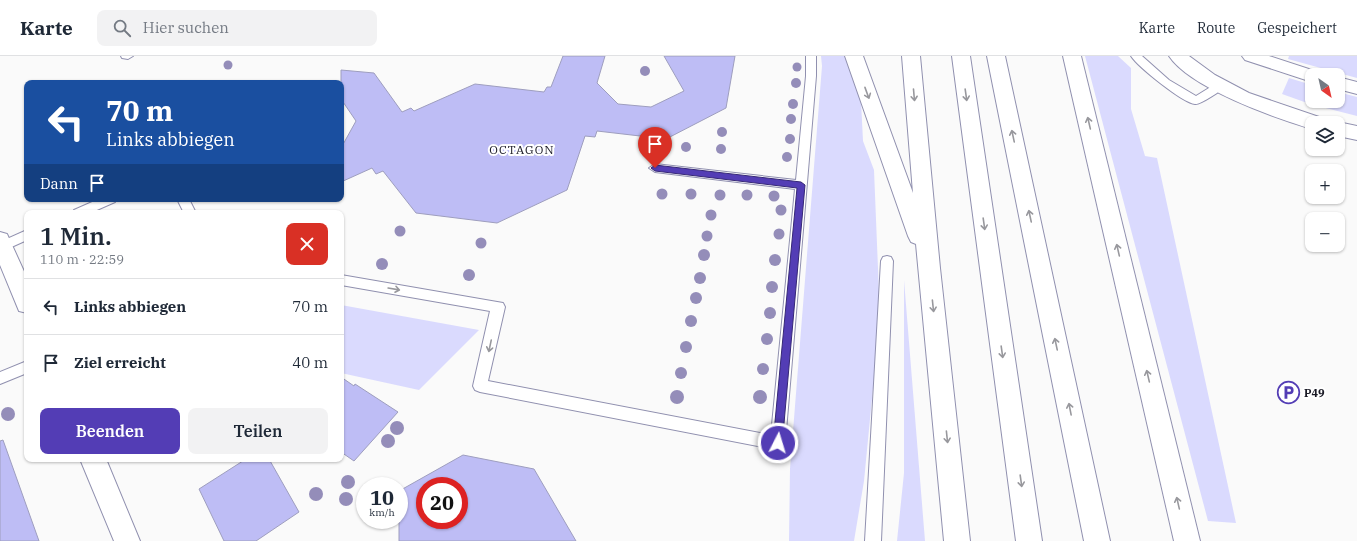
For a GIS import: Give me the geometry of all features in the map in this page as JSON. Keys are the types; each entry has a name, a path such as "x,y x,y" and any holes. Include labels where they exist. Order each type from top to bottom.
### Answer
{"main road":[{"path":"854,56 928,268"},
{"path":"911,56 928,268 958,541"},
{"path":"961,56 1029,541"},
{"path":"996,56 1097,541"},
{"path":"1072,56 1187,541"},
{"path":"1178,56 1221,85 1251,101 1305,119"},
{"path":"1251,56 1305,74"},
{"path":"1345,85 1357,88"},
{"path":"1345,130 1357,133"},
{"path":"1,243 24,297"},
{"path":"1075,436 1108,541"},
{"path":"94,462 127,541"}],"lane":[{"path":"344,280 498,307 480,386 778,443 811,76 811,56"},
{"path":"1136,56 1165,82 1196,101 1221,85"},
{"path":"655,168 801,185"},
{"path":"85,210 104,202"},
{"path":"1,243 24,236"},
{"path":"873,541 887,261"},
{"path":"0,378 24,368"}],"shaded area":[{"path":"821,56 847,56 861,101 863,141 874,170 879,293 876,357 864,481 854,541 789,541 790,469 822,66"},
{"path":"1085,56 1118,56 1131,68 1131,109 1145,156 1157,158 1236,523 1208,521"},
{"path":"1289,56 1357,56 1357,78 1345,75 1345,68 1321,68 1288,59"},
{"path":"1289,78 1305,83 1305,102 1282,94"},
{"path":"1345,94 1357,97 1357,116 1326,108 1345,108"},
{"path":"904,280 925,541 897,541 904,473"},
{"path":"344,306 479,330 419,390 344,374"}],"building":[{"path":"563,56 605,56 597,83 618,104 651,107 684,91 664,56 735,56 726,108 666,139 597,131 595,137 585,136 567,190 497,223 416,213 383,171 376,174 372,168 344,181 344,143 356,121 344,103 344,80 341,80 341,70 374,73 402,112 411,108 414,111 475,84 544,92 547,87 551,87"},
{"path":"344,379 354,386 355,384 398,412 354,461 344,454"},
{"path":"3,440 39,541 0,541 0,441"},
{"path":"463,455 534,469 576,541 399,541 399,529 408,529 408,486 416,481 416,529 468,529 468,477 424,477"},
{"path":"241,462 271,462 299,512 256,541 224,541 199,489"}],"place":[{"name":"P49","path":"1288,393"}],"district":[{"name":"OCTAGON","path":"522,150"}],"route":[{"path":"655,168 801,185 778,443"}]}
